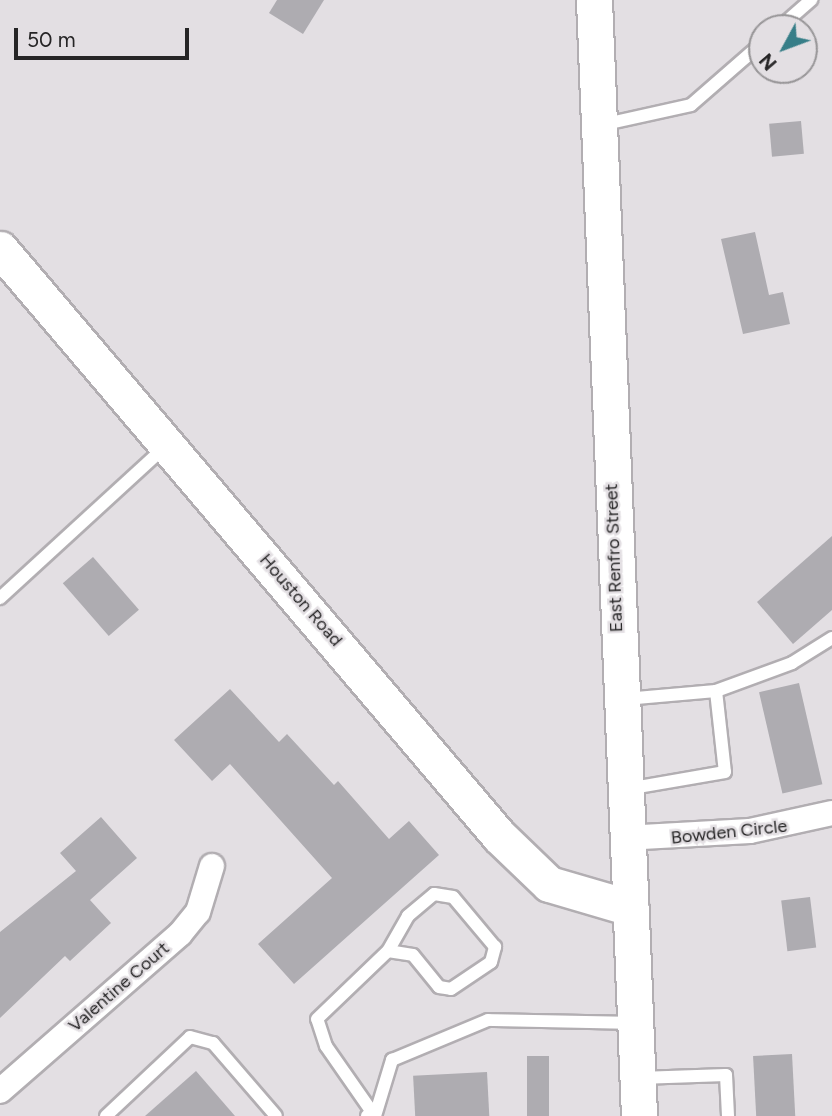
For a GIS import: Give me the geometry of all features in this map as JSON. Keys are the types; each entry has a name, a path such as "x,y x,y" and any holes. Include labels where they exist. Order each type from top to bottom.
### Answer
{"main road":[{"name":"East Renfro Street","path":"594,0 624,838 631,908 639,1116"},
{"name":"Houston Road","path":"0,249 499,836 549,884 631,908"}],"street":[{"name":"Bowden Circle","path":"624,838 750,831 832,813"},
{"name":"Valentine Court","path":"0,1091 180,934 198,912 212,866"}],"lane":[{"path":"795,14 811,0"},
{"path":"597,126 691,105 748,55"},
{"path":"0,598 168,445"},
{"path":"619,699 716,691 792,663 832,638"},
{"path":"623,790 725,772 716,691"},
{"path":"371,1115 326,1046 317,1018 388,951 408,916 434,894 453,897 495,947 491,962 451,989 439,986 413,956 388,951"},
{"path":"371,1115 391,1060 488,1020 635,1023"},
{"path":"106,1116 190,1037 213,1042 276,1116"},
{"path":"637,1078 726,1075 728,1116"}],"building":[{"path":"277,0 324,0 303,34 269,13"},
{"path":"801,121 804,154 772,157 769,124"},
{"path":"755,232 769,295 783,292 790,324 743,334 721,239"},
{"path":"832,536 832,610 793,644 757,602"},
{"path":"93,557 139,610 109,636 63,583"},
{"path":"799,683 822,784 782,794 759,692"},
{"path":"230,689 279,742 287,734 334,785 338,781 389,839 409,821 439,855 294,984 258,944 332,878 230,764 212,781 174,740"},
{"path":"101,817 137,858 90,900 111,923 70,961 65,956 0,1018 0,932 76,871 60,853"},
{"path":"810,897 816,948 787,951 781,901"},
{"path":"792,1054 795,1116 756,1116 753,1056"},
{"path":"527,1056 549,1056 549,1116 527,1116"},
{"path":"196,1071 235,1116 145,1116"},
{"path":"487,1072 489,1116 415,1116 413,1076"}]}
